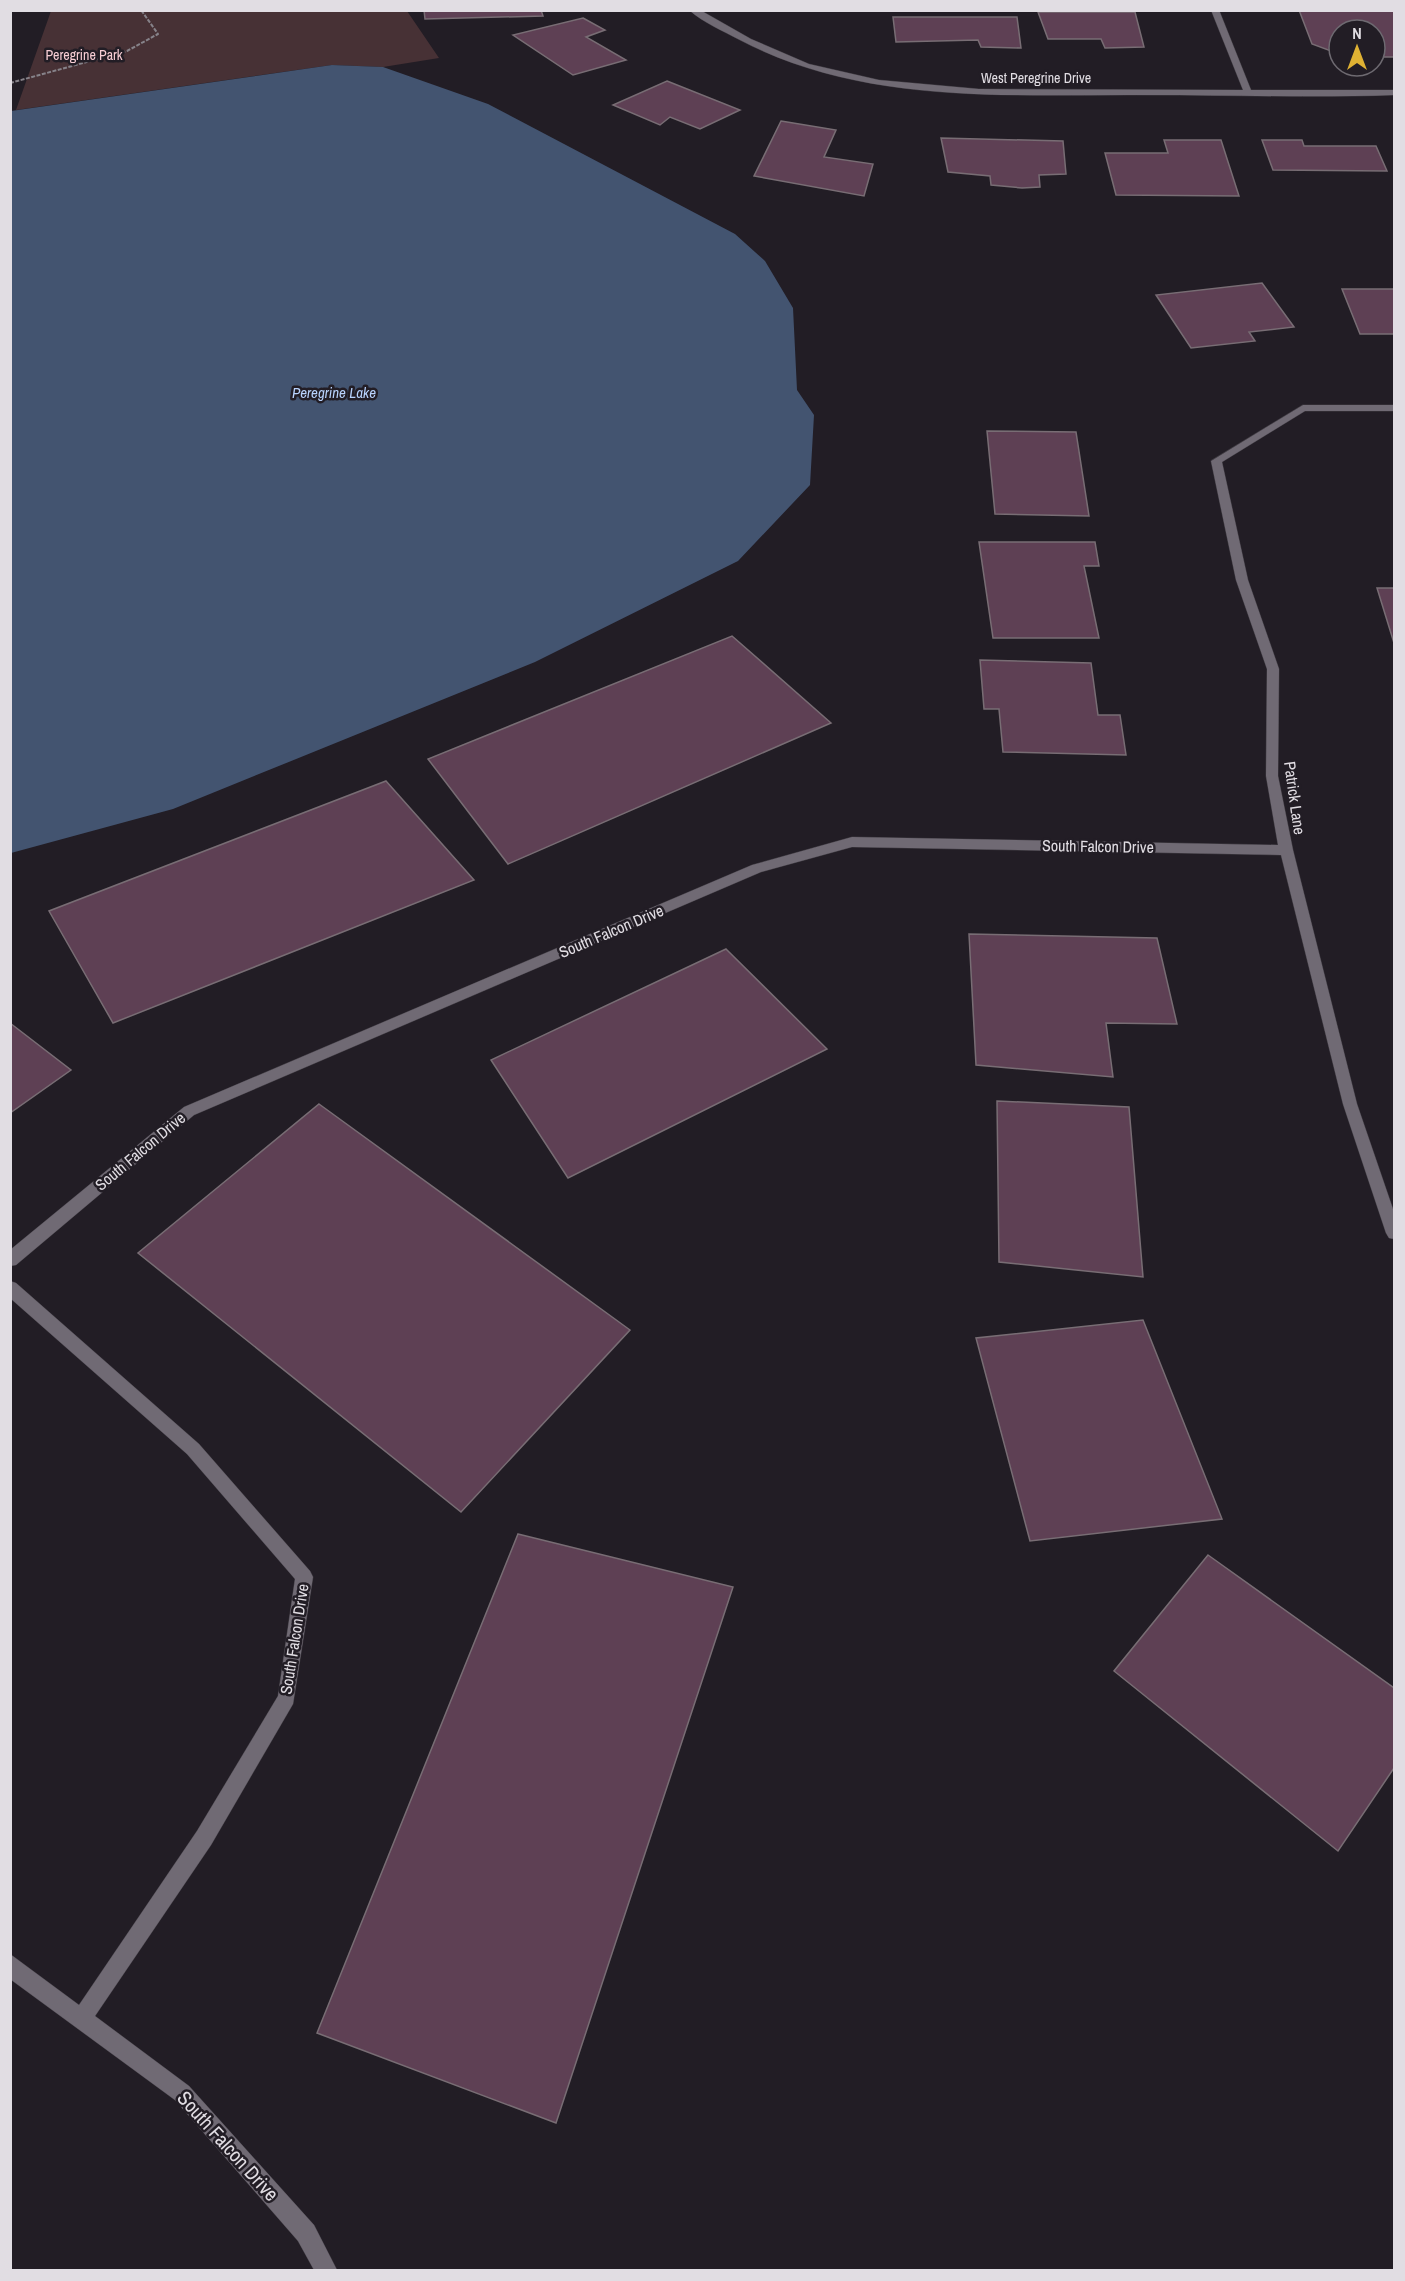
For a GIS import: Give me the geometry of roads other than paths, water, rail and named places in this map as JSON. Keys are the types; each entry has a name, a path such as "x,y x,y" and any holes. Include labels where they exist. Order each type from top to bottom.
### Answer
{"street":[{"name":"West Peregrine Drive","path":"693,10 729,33 781,56 845,77 904,87 976,91 1395,93"},
{"path":"1215,10 1248,92"},
{"name":"Patrick Lane","path":"1395,408 1303,408 1216,461 1242,580 1273,669 1272,776 1286,850 1350,1104 1395,1233"},
{"name":"South Falcon Drive","path":"10,1260 189,1111 757,868 852,842 1286,850"},
{"name":"South Falcon Drive","path":"10,1288 193,1449 304,1577 287,1698 204,1838 81,2019"},
{"name":"South Falcon Drive","path":"10,1964 15,1970 182,2093 306,2233 326,2271"}],"water":[{"name":"Peregrine Lake","path":"332,65 383,67 488,104 735,234 765,261 793,308 797,390 814,415 810,485 738,561 535,662 173,809 11,853 11,111"}],"park label":[{"name":"Peregrine Park","path":"84,55"}]}
